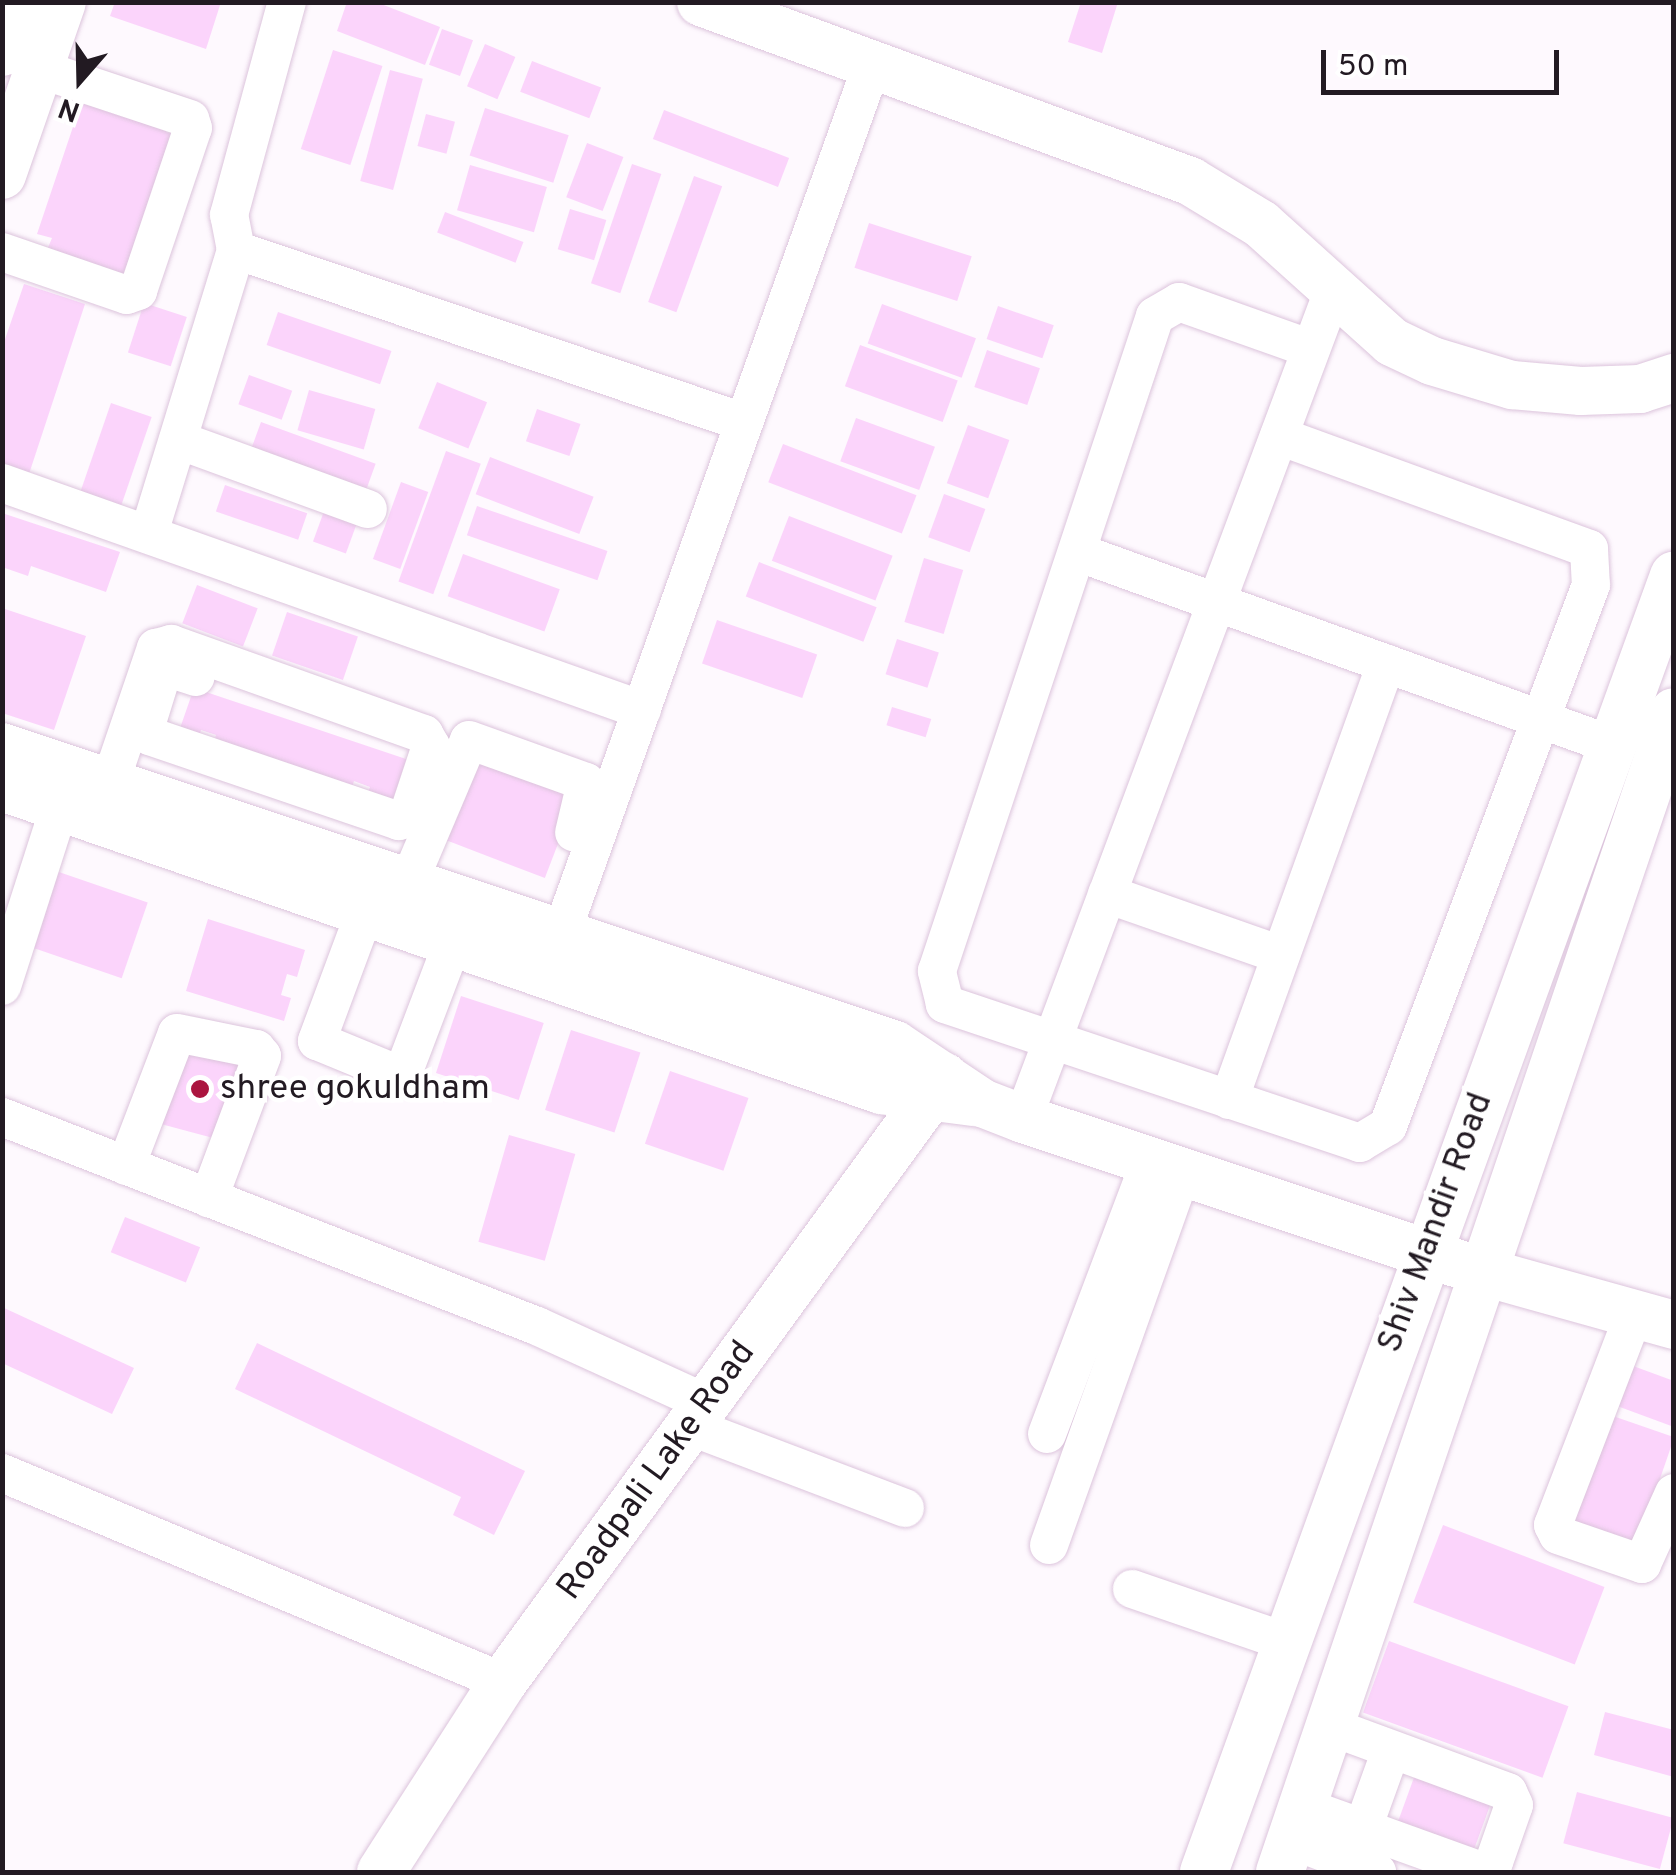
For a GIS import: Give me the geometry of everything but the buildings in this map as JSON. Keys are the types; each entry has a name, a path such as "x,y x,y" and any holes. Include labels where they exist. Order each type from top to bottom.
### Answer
{"street":[{"path":"2,175 22,60 20,2"},
{"path":"22,60 62,2"},
{"path":"149,533 236,250 229,215 287,2"},
{"path":"702,2 1190,180 1261,224 1392,342 1512,385 1640,389 1674,378"},
{"path":"2,252 127,295 138,291 193,128 190,119 22,60"},
{"path":"549,945 642,710 740,421 873,62"},
{"path":"236,250 740,421"},
{"path":"969,1100 1053,1040 1332,291"},
{"path":"1279,436 1589,549 1591,586 1388,1126 1360,1143 946,1004 937,971 1155,316 1179,302 1311,349"},
{"path":"178,440 368,509"},
{"path":"2,483 642,710"},
{"path":"1077,552 1612,745"},
{"name":"Shiv Mandir Road","path":"1204,1872 1674,576"},
{"path":"2,986 80,786 156,648 171,644 424,734 431,746 408,815 399,821 150,736 144,729 162,674 168,668 196,677"},
{"path":"1230,1100 1386,663"},
{"name":"Shiv Mandir Road","path":"1291,1840 1326,1726 1674,712"},
{"path":"408,884 469,740 590,788 549,945"},
{"path":"2,747 80,786 366,910 454,940 549,945"},
{"path":"2,786 80,786 408,884 549,945 895,1045 969,1100 1484,1272 1654,1319 1554,1525 1558,1535 1642,1564 1674,1493"},
{"path":"1107,894 1282,956"},
{"path":"366,910 317,1041 402,1076 454,940"},
{"path":"126,1166 176,1033 256,1050 262,1056 209,1198"},
{"name":"Roadpali Lake Road","path":"381,1872 503,1682 697,1415 969,1100"},
{"path":"2,1117 537,1326 697,1415 905,1508"},
{"path":"1047,1434 1166,1166"},
{"path":"1049,1546 1166,1166"},
{"path":"2,1473 503,1682"},
{"path":"1132,1589 1287,1642"},
{"path":"1291,1840 1362,1828 1484,1872 1494,1862 1514,1805 1508,1792 1390,1753 1326,1726"},
{"path":"1362,1828 1390,1753"},
{"path":"1291,1840 1336,1866 1377,1872"}],"place":[{"name":"shree gokuldham","path":"200,1089"}]}
